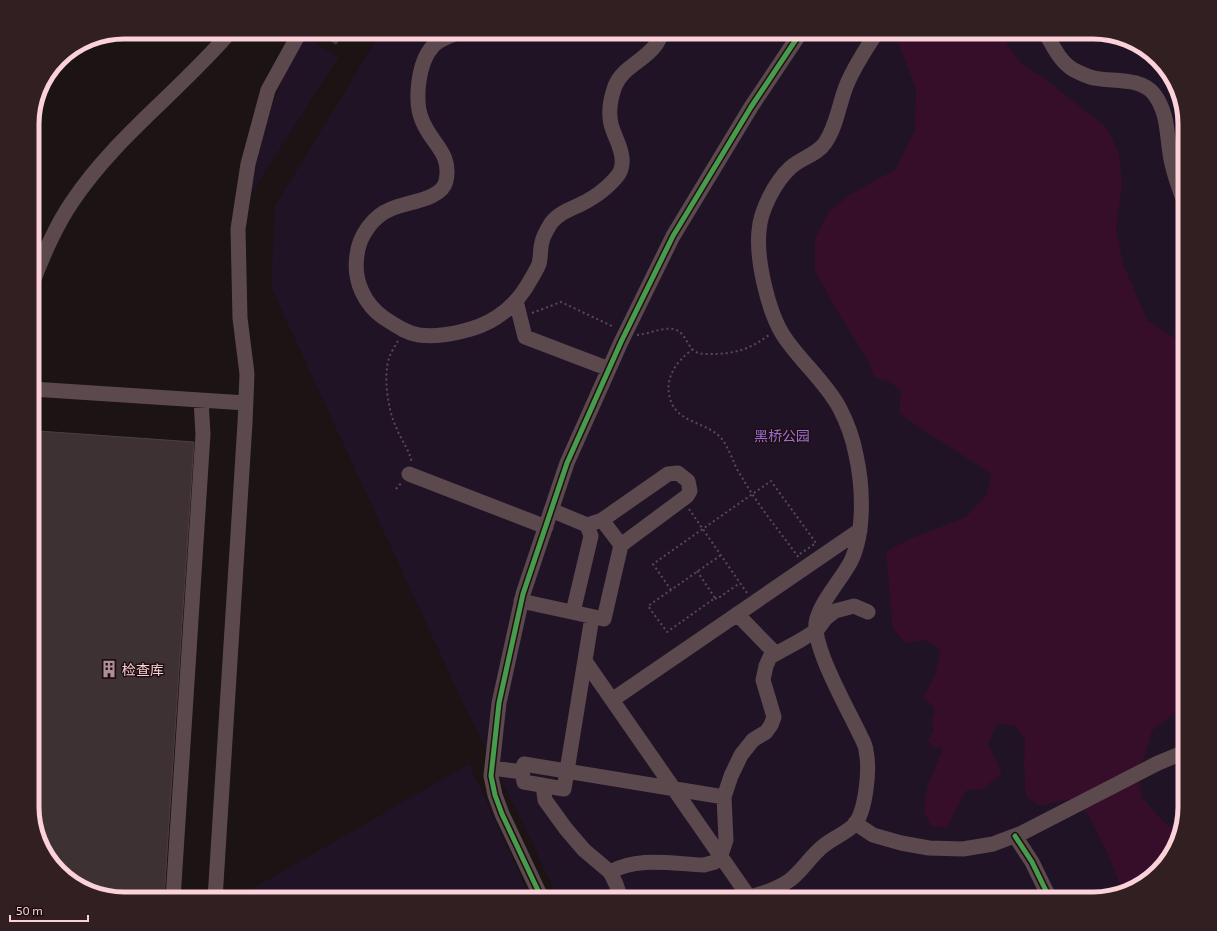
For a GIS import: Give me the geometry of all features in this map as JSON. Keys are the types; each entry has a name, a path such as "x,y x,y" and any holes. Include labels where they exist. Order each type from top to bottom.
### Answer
{"street":[{"path":"39,266 60,223 72,203 94,173 129,133 213,52 224,39"},
{"path":"215,892 247,374 240,318 238,229 248,164 268,90 296,39"},
{"path":"444,39 434,44 426,55 421,70 418,100 421,119 445,156 448,166 446,185 441,191 427,199 392,208 383,213 363,234 358,245 356,270 362,293 365,298 381,316 403,330 418,335 459,332 490,321 508,310 516,301 531,280 539,263 542,240 552,222 568,209 588,201 603,191 616,178 621,169 622,159 611,123 610,110 612,96 616,83 625,72 647,55 659,39"},
{"path":"539,892 502,814 491,776 499,703 521,601 567,463 625,332 673,236 751,107 796,39"},
{"path":"767,892 790,880 822,847 834,837 846,832 855,823 860,815 866,789 868,769 866,750 862,737 822,654 816,623 820,610 851,561 859,538 862,512 857,456 849,430 838,406 788,342 775,321 768,300 759,254 758,230 769,198 779,181 790,168 820,149 831,133 847,83 860,56 872,39"},
{"path":"1049,39 1064,62 1074,70 1093,78 1128,81 1144,86 1153,93 1163,108 1167,126 1169,150 1178,183"},
{"path":"516,301 525,337 609,369"},
{"path":"39,389 246,403"},
{"path":"173,892 203,434 201,400"},
{"path":"521,601 604,619 620,545 683,500 690,491 688,481 678,473 668,474 602,520 589,531 573,612"},
{"path":"409,474 546,527"},
{"path":"551,510 589,531 620,545"},
{"path":"602,520 620,545"},
{"path":"612,700 754,602 801,562 860,530"},
{"path":"610,872 620,866 636,862 704,865 715,862 720,857 726,840 724,797 731,776 741,755 753,740 766,732 774,717 763,680 766,666 770,657 817,630 825,619 835,611 845,607 854,606 868,612"},
{"path":"737,614 776,654"},
{"path":"592,616 585,661 567,771 564,789 524,782 522,772 524,764 567,771 673,788 724,797"},
{"path":"585,661 720,857 741,892"},
{"path":"855,823 874,835 901,843 929,848 963,849 994,844 1015,836 1158,763 1178,755"},
{"path":"492,768 522,772"},
{"path":"543,785 545,800 584,850 610,872 619,892"},
{"path":"1015,836 1032,862 1047,892"}],"path":[{"path":"520,318 561,302 625,332 638,335 674,329 682,334 693,349 700,354 729,354 744,350 760,342 779,328"},
{"path":"396,489 409,474 413,465 410,452 397,430 391,416 388,398 387,375 389,358 403,330"},
{"path":"671,590 653,564 753,494 771,481 816,543 801,562 753,494 734,464 729,449 721,438 715,433 678,413 672,404 669,391 669,379 673,368 693,349"},
{"path":"683,500 754,602"},
{"path":"721,555 648,606 666,632 715,598 717,599 740,583"},
{"path":"697,571 715,598"}],"green space":[{"path":"301,39 307,39 339,57 250,195 252,163 287,67"},
{"name":"黑桥公园","path":"377,39 1093,39 1120,44 1135,50 1145,57 1153,64 1167,82 1176,108 1178,124 1178,807 1173,834 1167,849 1160,859 1140,878 1120,887 1098,892 555,892 531,840 463,703 271,287 275,206"},
{"path":"469,764 528,892 250,892 250,890"}],"shaded area":[{"path":"897,39 1003,39 1021,63 1045,79 1107,128 1119,154 1122,185 1116,228 1123,264 1147,320 1178,340 1178,710 1152,731 1138,777 1143,799 1168,826 1175,827 1167,849 1153,867 1140,878 1121,887 1107,852 1088,814 1069,799 1040,806 1026,796 1024,765 1025,739 1014,725 997,723 988,744 1002,773 983,789 967,790 947,828 931,826 924,812 927,788 943,748 933,747 928,740 934,731 932,721 935,712 931,704 923,698 935,676 940,649 926,640 906,643 893,629 886,552 912,538 966,517 987,494 991,474 910,421 899,412 901,390 886,380 874,377 868,360 836,309 815,270 815,239 829,211 851,194 896,169 915,130 916,89"}],"building":[{"path":"328,39 339,39 336,44"},
{"name":"检查库","path":"39,431 194,442 164,892 119,892 97,887 82,881 60,863 50,849 44,834 39,812"}],"cycle path":[{"path":"539,892 502,814 495,795 491,776 499,703 523,594 567,463 621,342 673,236 751,107 796,39"},
{"path":"1015,836 1032,862 1047,892"}],"place":[{"name":"检查库","path":"109,669"}]}
